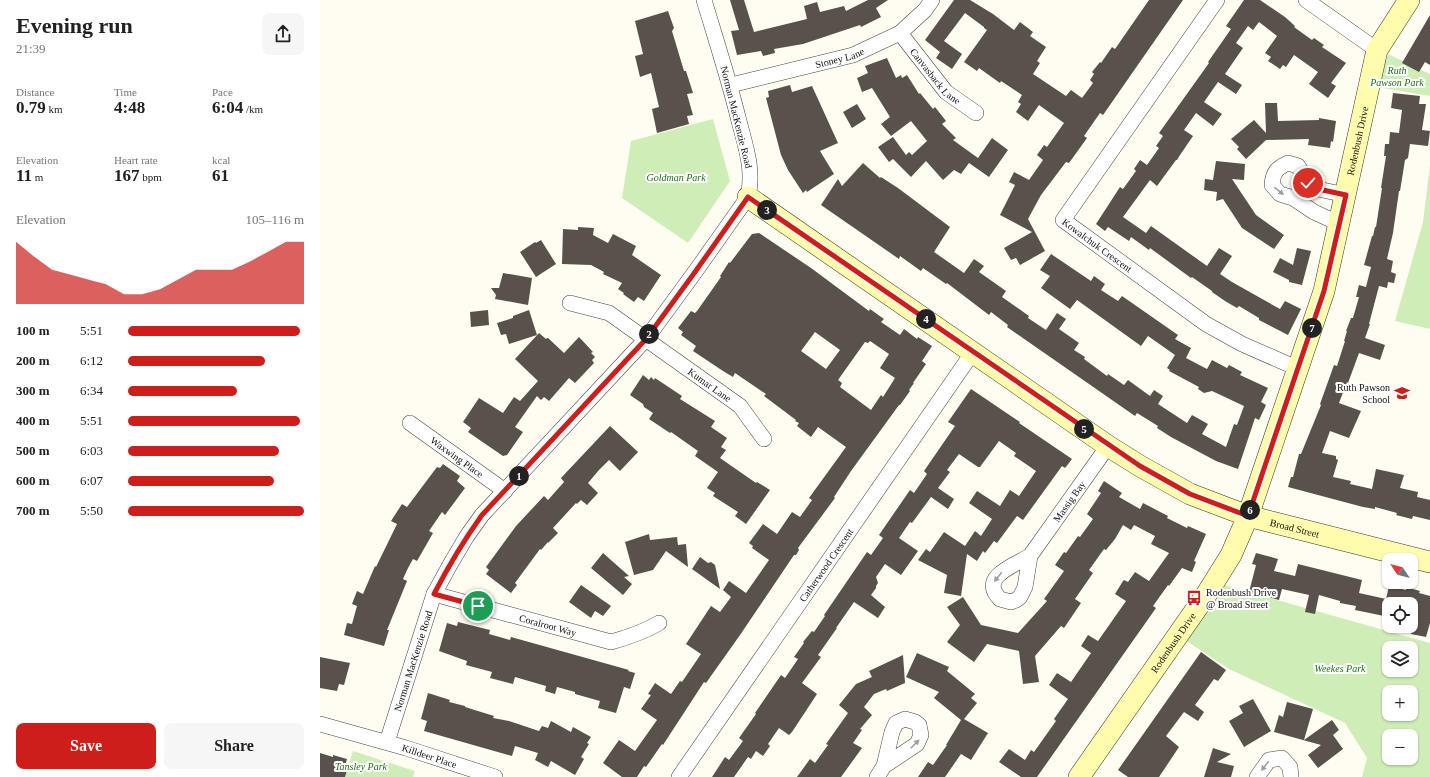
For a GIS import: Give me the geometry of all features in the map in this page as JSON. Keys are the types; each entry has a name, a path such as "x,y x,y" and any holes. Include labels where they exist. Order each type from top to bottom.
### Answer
{"street":[{"name":"Norman MacKenzie Road","path":"387,742 434,594 450,563 467,536 482,515 646,339 748,197 751,184 750,171 730,85 704,0"},
{"name":"Stoney Lane","path":"730,85 853,55 900,33 925,10 932,0"},
{"name":"Kowalchuk Crescent","path":"1217,0 1063,220 1206,324 1242,344 1299,369"},
{"path":"1306,0 1377,50"},
{"name":"Rodenbush Drive","path":"1079,777 1206,595 1231,555 1248,516 1299,369 1324,291 1340,224 1377,50 1409,0"},
{"name":"Canvasback Lane","path":"900,33 946,92 976,113"},
{"path":"1340,224 1314,212 1293,198 1280,194 1272,185 1273,177 1279,168 1288,163 1298,166 1308,183 1318,189 1346,195"},
{"name":"Broad Street","path":"748,197 1108,446 1190,494 1248,516 1430,562"},
{"name":"Kumar Lane","path":"570,303 609,313 740,406 764,439"},
{"name":"Catherwood Crescent","path":"679,777 973,352"},
{"name":"Waxwing Place","path":"410,423 505,491"},
{"name":"Massig Bay","path":"1030,556 1108,446"},
{"name":"Coralroot Way","path":"434,594 611,642 628,638 659,623"},
{"name":"Killdeer Place","path":"320,724 387,742 495,777"},
{"path":"1257,777 1269,760 1282,758 1290,767 1291,777"}],"green space":[{"name":"Ruth Pawson Park","path":"1388,54 1430,74 1430,96 1377,87"},
{"name":"Goldman Park","path":"713,119 730,181 688,243 622,198 631,141"},
{"path":"1430,165 1430,329 1395,321 1423,222"},
{"name":"Weekes Park","path":"1224,585 1382,629 1382,633 1394,633 1430,643 1430,777 1362,777 1367,758 1345,723 1229,669 1185,640"},
{"name":"Tansley Park","path":"353,751 415,771 413,777 345,777"}],"building":[{"path":"730,0 744,0 754,32 807,19 804,6 817,2 820,12 844,6 846,11 868,0 888,0 876,8 881,17 861,27 860,25 803,44 774,49 775,53 763,56 761,51 737,55 731,31 739,30"},
{"path":"954,0 970,0 993,14 1014,30 1020,22 1033,32 1030,36 1046,47 1037,61 1040,63 1033,74 1066,96 1071,90 1082,98 1093,83 1090,80 1094,74 1092,72 1100,62 1101,63 1112,47 1115,49 1149,0 1183,0 1103,115 1100,113 1084,136 1087,138 1069,163 1066,162 1041,195 1028,219 1045,251 1020,265 1016,258 1011,260 1004,248 1032,232 1000,215 1015,185 1009,182 1014,172 1029,180 1043,160 1037,155 1044,145 1047,147 1064,123 1039,105 1028,121 1016,112 1021,104 1018,102 1022,95 1001,81 1000,83 979,68 977,71 964,62 987,30 965,13 944,41 962,54 952,69 936,58 940,52 925,40"},
{"path":"1244,0 1260,0 1285,17 1295,26 1294,27 1312,40 1314,38 1324,45 1322,47 1346,63 1331,83 1336,86 1328,98 1309,84 1318,72 1294,55 1286,67 1283,65 1280,69 1268,61 1271,57 1265,53 1277,36 1259,22 1253,30 1248,26 1236,43 1243,48 1225,74 1242,85 1236,94 1218,82 1204,102 1222,114 1213,126 1196,113 1184,130 1193,136 1177,160 1157,186 1150,180 1123,217 1146,233 1151,226 1207,266 1219,248 1232,256 1220,274 1280,309 1285,301 1301,309 1288,335 1259,320 1259,318 1239,306 1237,308 1225,301 1150,248 1149,250 1131,237 1129,241 1108,227 1105,231 1096,224 1120,187 1123,189 1136,171 1134,169 1140,160 1147,165 1159,148 1156,146 1163,136 1159,133 1209,63 1208,62 1231,29 1226,26"},
{"path":"668,11 674,28 672,31 684,71 686,71 693,93 687,94 693,115 687,116 689,124 657,133 652,109 659,107 651,73 640,77 635,56 643,54 635,21"},
{"path":"1430,15 1430,65 1425,62 1419,72 1402,63"},
{"path":"887,58 896,78 901,75 902,78 907,75 919,94 920,93 933,109 935,107 946,121 942,124 956,138 953,140 978,158 992,138 1008,150 989,177 969,163 961,174 954,170 943,180 926,161 911,177 893,159 889,162 878,147 893,137 906,155 909,152 912,155 927,141 911,121 891,136 881,124 890,117 872,88 862,92 857,78 868,73 865,66"},
{"path":"790,85 792,92 812,86 838,143 820,151 834,174 807,192 806,190 803,193 788,170 781,155 766,98 769,97 768,91"},
{"path":"1393,93 1420,96 1419,104 1426,104 1422,130 1430,131 1428,146 1410,144 1408,158 1405,160 1393,233 1387,259 1393,261 1391,272 1396,274 1394,283 1388,282 1387,288 1379,286 1365,338 1385,345 1380,360 1359,353 1339,403 1361,411 1349,438 1330,431 1322,453 1336,456 1336,459 1338,460 1333,477 1351,481 1350,484 1372,489 1376,469 1404,475 1400,488 1418,492 1417,497 1430,500 1430,520 1413,516 1412,519 1375,507 1375,509 1363,507 1288,487 1291,477 1293,477 1299,454 1301,454 1321,405 1320,404 1334,365 1337,366 1345,341 1346,331 1351,318 1353,318 1359,297 1356,297 1359,285 1366,287 1371,267 1364,265 1376,227 1386,156 1384,156 1385,144 1389,144 1390,132 1399,133 1402,110 1391,108"},
{"path":"1265,103 1277,103 1278,121 1319,120 1319,118 1336,121 1333,142 1331,141 1330,148 1308,145 1309,139 1266,140 1246,159 1237,149 1239,147 1231,139 1254,120 1266,133"},
{"path":"857,104 866,119 852,128 843,112"},
{"path":"1216,161 1245,164 1244,180 1232,179 1256,215 1284,235 1274,249 1242,228 1223,199 1216,201 1217,192 1204,190 1205,179 1213,180"},
{"path":"863,163 880,178 881,177 898,188 950,227 934,252 964,273 974,259 984,266 979,272 1006,291 1002,297 1029,316 1028,318 1046,330 1057,313 1066,319 1059,329 1079,343 1074,350 1085,357 1084,359 1107,376 1108,374 1124,385 1128,380 1150,396 1154,390 1163,396 1158,404 1187,423 1192,415 1208,424 1202,434 1226,447 1234,424 1237,425 1244,406 1212,391 1204,393 1198,389 1199,387 1169,371 1170,370 1167,368 1175,355 1148,336 1141,346 1077,300 1070,309 1041,288 1050,276 1040,270 1051,254 1091,281 1094,276 1105,284 1101,290 1118,301 1122,296 1178,335 1175,339 1191,348 1186,358 1207,369 1212,360 1227,368 1229,365 1242,372 1240,375 1268,388 1261,402 1266,405 1259,420 1255,418 1238,469 1216,461 1171,437 1157,428 1158,426 1137,413 1135,416 1007,327 1008,325 991,312 989,315 947,283 946,284 923,268 921,271 900,256 899,259 821,205 838,179 842,186"},
{"path":"578,227 594,228 593,235 608,243 613,234 636,246 632,255 661,275 644,301 638,297 634,302 618,289 622,283 603,274 604,272 591,265 562,264 563,229 578,230"},
{"path":"759,233 811,268 869,311 870,309 884,319 881,322 900,335 904,329 917,339 918,337 932,346 922,361 926,364 913,383 909,390 910,391 851,471 834,497 835,498 798,548 799,550 796,555 794,555 706,683 704,682 663,745 662,744 646,767 644,766 637,777 622,777 603,763 619,740 635,751 657,720 641,709 651,695 648,694 655,683 671,694 680,681 682,682 701,654 686,644 711,606 720,612 731,597 723,590 729,581 746,593 769,560 752,548 753,546 749,543 763,524 777,534 792,512 800,517 812,500 809,498 846,447 818,427 811,437 797,426 799,423 795,421 796,420 764,396 766,394 735,373 733,377 693,351 696,346 681,335 683,332 678,328 691,311 695,313 697,311 721,277 720,276 729,262 730,263 752,234","holes":["815,332 840,350 826,369 801,351","870,341 889,354 880,368 895,378 883,397 881,395 871,410 840,387 842,383 838,380 865,342 868,343"]},
{"path":"541,240 556,264 536,277 520,252 535,242 536,243"},
{"path":"1297,248 1311,251 1302,285 1289,282 1289,280 1273,272 1280,258 1293,265"},
{"path":"503,273 532,278 528,305 495,299 496,295 491,288 499,288"},
{"path":"488,310 489,325 471,327 470,312"},
{"path":"529,310 537,335 509,344 506,334 501,335 497,323 513,318 513,316"},
{"path":"539,333 546,339 548,338 564,353 579,337 593,352 591,353 595,357 592,360 594,363 575,383 569,378 549,401 544,397 541,400 537,396 515,427 523,432 507,455 503,456 468,432 471,428 463,422 479,398 503,413 514,397 520,401 538,381 515,359"},
{"path":"643,375 649,380 651,377 654,380 655,378 682,396 680,399 715,421 711,427 727,438 721,447 726,450 720,458 756,483 757,482 770,490 746,524 735,516 738,512 713,496 715,493 707,488 718,472 695,456 698,451 649,419 653,413 630,395"},
{"path":"971,389 1072,459 1065,468 1062,466 1023,520 1017,516 997,543 994,541 985,553 983,551 977,561 967,554 961,596 944,593 947,575 918,560 926,549 930,552 944,532 965,546 975,531 981,536 992,519 969,503 977,491 1000,506 1010,490 1019,496 1036,471 1014,456 1016,453 999,441 980,467 959,454 947,470 950,472 938,488 954,499 948,509 931,497 899,538 918,551 901,575 885,564 876,577 878,583 871,595 885,607 878,618 854,602 818,655 821,657 802,683 817,694 792,732 789,735 779,728 768,744 770,746 763,756 756,751 751,759 748,757 734,777 712,777 725,757 729,760 743,741 739,738 756,714 755,713 781,675 785,678 798,659 794,657 804,643 803,642 812,631 814,632 867,552 871,555 883,538 879,535 910,490 914,493 927,474 924,471 955,426 948,422"},
{"path":"610,426 638,452 620,471 609,460 599,470 588,483 598,493 587,505 581,500 577,504 576,503 553,528 558,533 541,550 540,549 515,583 517,585 511,593 486,574 489,570 486,567 516,526 544,496 548,500 564,482 561,478"},
{"path":"443,464 460,476 457,481 465,488 445,515 442,512 429,531 433,533 417,561 413,559 408,568 403,579 407,581 387,630 389,630 384,646 344,635 347,623 352,624 357,606 352,604 357,591 363,594 375,566 376,567 397,524 391,521 402,504 407,507 437,467 440,468"},
{"path":"1104,481 1122,493 1119,497 1140,509 1143,503 1187,528 1188,526 1206,534 1194,561 1196,562 1192,572 1182,568 1169,586 1168,585 1153,606 1156,608 1037,777 1021,777 999,762 1009,749 1025,760 1031,750 1034,752 1056,721 1054,719 1068,699 1049,685 1057,673 1071,682 1091,653 1081,646 1088,635 1098,641 1126,601 1115,594 1123,581 1128,582 1135,572 1149,581 1169,553 1151,544 1155,536 1134,525 1131,530 1123,525 1115,539 1106,550 1104,549 1089,570 1093,573 1075,599 1081,603 1064,628 1061,626 1035,656 1039,682 1023,684 1019,651 987,644 974,662 947,642 960,625 947,607 963,597 981,625 1018,633 1047,601 1044,599 1064,571 1055,565 1078,536 1080,537 1093,519 1087,514 1101,493 1098,491"},
{"path":"649,534 650,540 677,537 678,545 686,544 688,567 666,551 653,570 634,575 625,542"},
{"path":"603,553 629,576 624,577 632,584 623,595 591,568"},
{"path":"1256,553 1278,559 1274,571 1295,576 1298,564 1362,580 1359,593 1382,598 1382,616 1355,610 1356,606 1340,603 1340,601 1319,595 1315,614 1305,612 1309,595 1282,589 1279,600 1249,592 1256,565 1252,564"},
{"path":"700,557 708,563 711,562 715,565 720,589 692,569"},
{"path":"581,585 611,606 603,616 595,611 591,618 569,602"},
{"path":"1388,589 1413,589 1420,591 1419,593 1430,596 1430,623 1426,637 1411,634 1418,633 1418,597 1386,597"},
{"path":"458,622 490,630 489,634 510,640 511,637 629,670 628,671 635,673 630,689 624,687 616,713 598,708 600,701 557,687 555,694 545,691 546,686 515,677 513,684 490,678 492,672 466,665 467,661 439,651 447,623 457,626"},
{"path":"1201,652 1226,670 1218,681 1214,679 1195,705 1204,712 1198,721 1184,712 1166,736 1179,747 1159,777 1128,777 1118,770"},
{"path":"917,653 949,667 947,671 975,694 971,698 977,703 964,719 988,733 971,760 961,754 945,777 918,777 928,762 933,765 947,745 961,720 934,698 939,692 906,677"},
{"path":"903,655 905,683 887,691 886,689 874,694 864,707 872,715 860,729 862,730 853,743 862,748 841,777 797,777 810,759 815,763 828,745 826,744 848,713 839,705 856,684 872,677 869,671"},
{"path":"320,657 350,663 344,685 339,684 337,691 320,688"},
{"path":"428,693 450,700 449,702 494,716 493,718 509,721 539,731 542,726 548,728 551,721 571,732 573,727 591,737 587,743 589,744 581,757 584,759 575,775 551,761 548,767 535,760 538,753 515,746 512,756 424,731 427,721 421,719"},
{"path":"1253,699 1271,731 1244,747 1229,721 1243,713 1239,706"},
{"path":"1287,702 1313,709 1304,740 1332,720 1339,730 1333,735 1343,749 1318,768 1308,755 1321,745 1274,732 1279,715 1283,717"},
{"path":"1213,748 1231,754 1217,762 1234,766 1231,777 1204,777"},
{"path":"320,753 347,759 345,766 348,767 345,777 320,777"}],"place":[{"name":"Ruth Pawson School","path":"1402,393"},
{"name":"Rodenbush Drive @ Broad Street","path":"1194,598"}],"route":[{"path":"478,606 434,594 450,563 467,536 482,515 646,339 748,197 1108,446 1190,494 1248,516 1299,369 1324,291 1346,195 1318,189 1308,183"}]}
